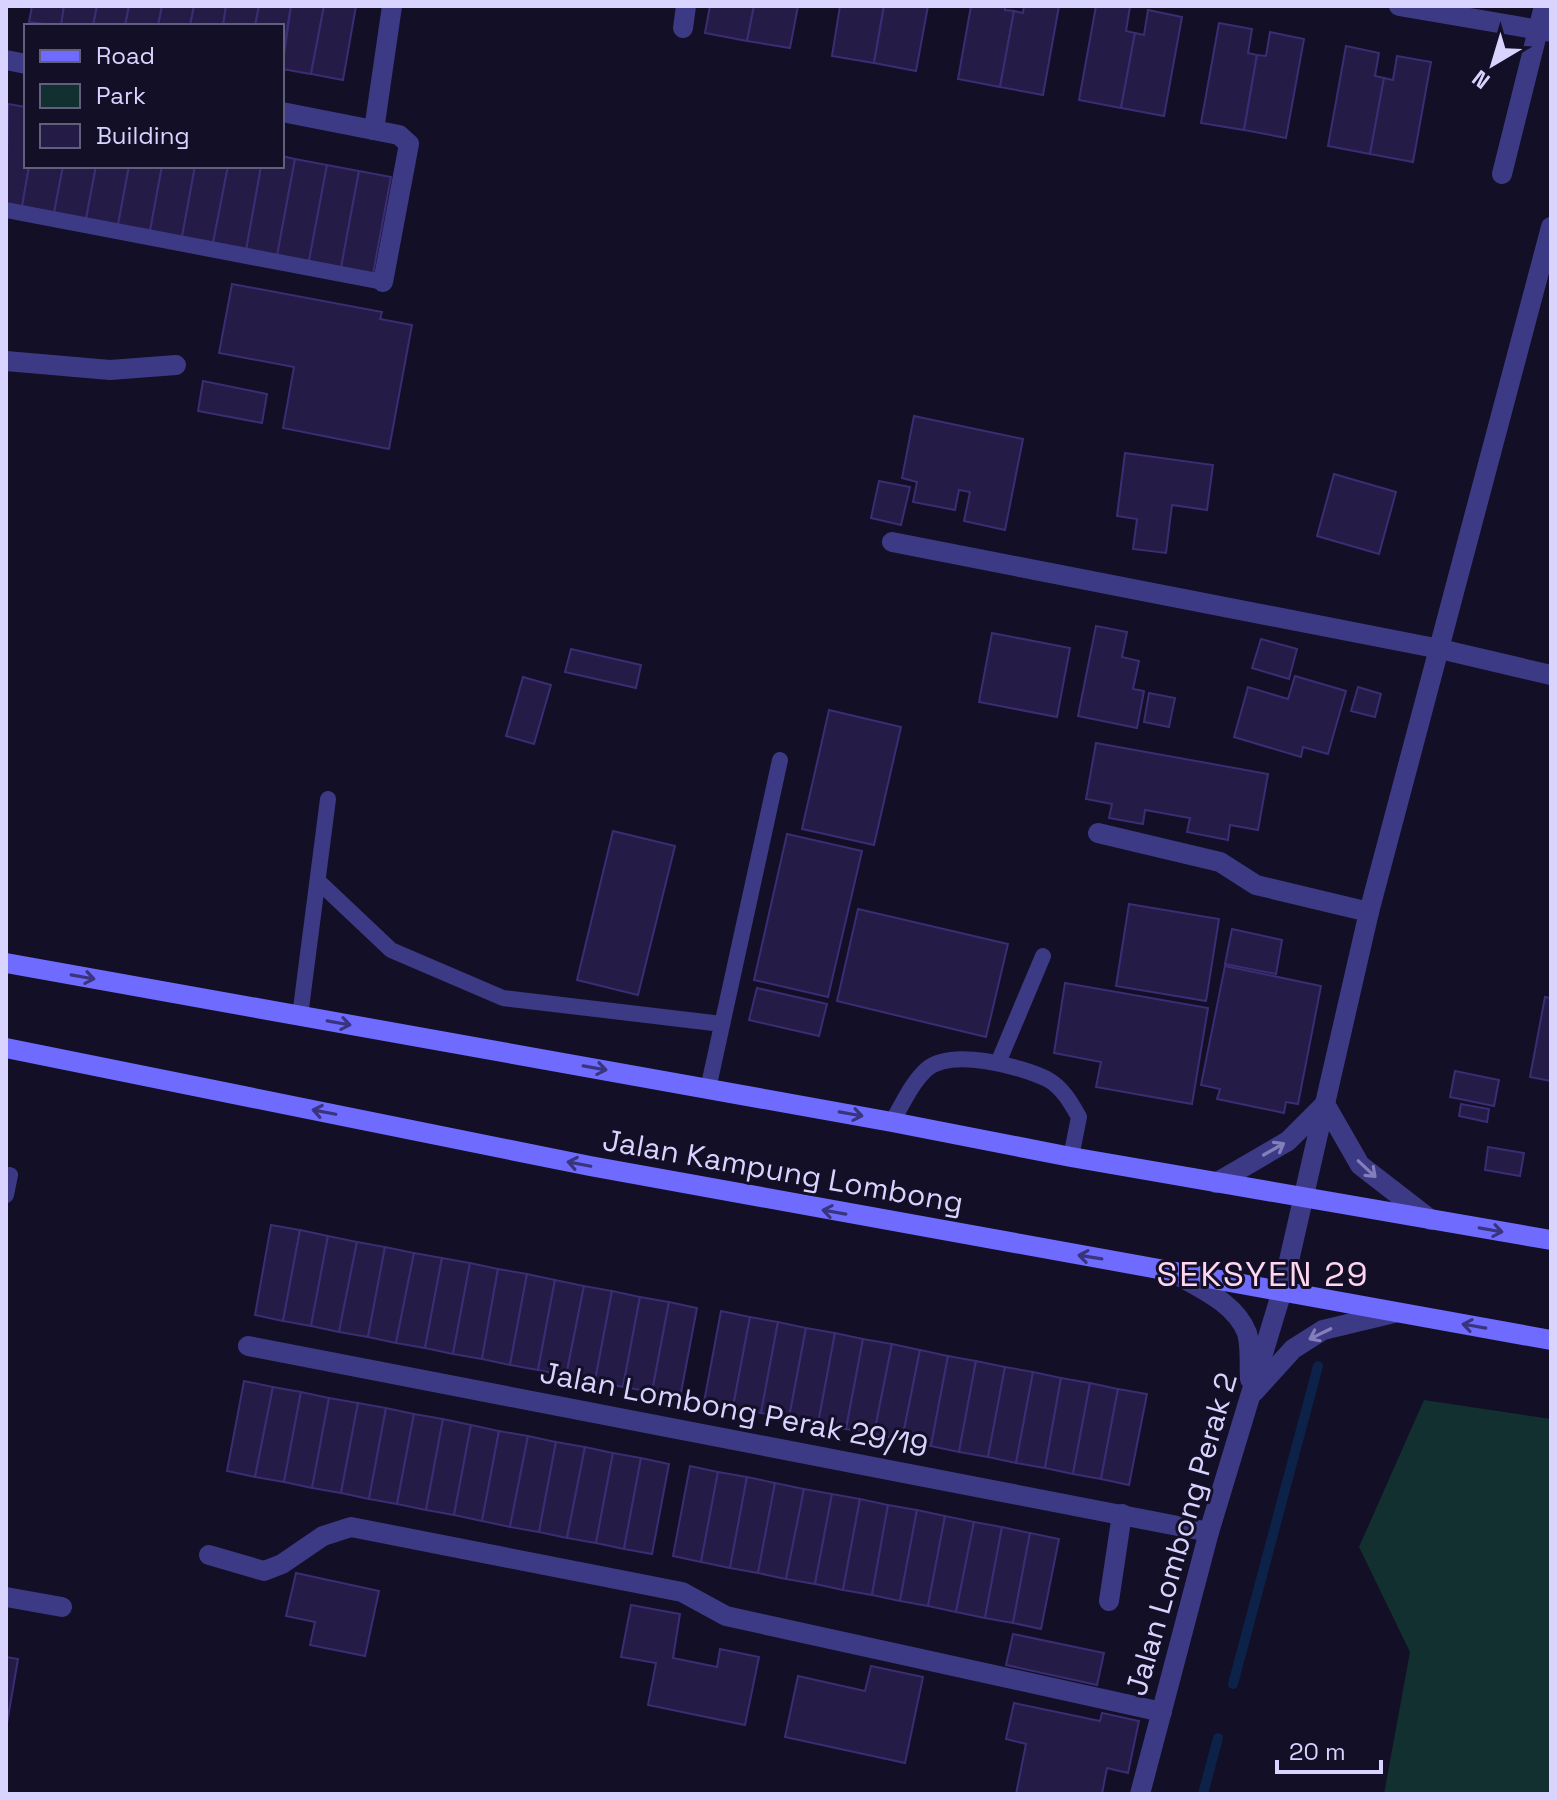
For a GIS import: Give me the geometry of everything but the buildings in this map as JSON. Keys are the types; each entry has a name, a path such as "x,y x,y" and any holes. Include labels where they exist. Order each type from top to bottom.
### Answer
{"street":[{"path":"374,130 392,6"},
{"path":"683,28 686,6"},
{"path":"1399,6 1544,31"},
{"path":"1502,174 1544,31 1544,6"},
{"path":"284,112 399,135 409,144 383,282"},
{"name":"Jalan Lombong Perak 2","path":"1140,1794 1209,1532 1282,1291 1369,912 1551,227"},
{"path":"6,361 110,370 176,365"},
{"path":"892,542 1440,649 1551,675"},
{"path":"1098,833 1220,862 1256,885 1369,912"},
{"path":"6,963 1216,1183 1551,1240"},
{"name":"Jalan Kampung Lombong","path":"6,1048 590,1166 1551,1340"},
{"path":"1216,1183 1288,1141 1325,1104 1360,1165 1431,1220"},
{"path":"1167,1269 1235,1312 1248,1335 1251,1394"},
{"path":"1251,1394 1293,1349 1323,1330 1394,1313"},
{"name":"Jalan Lombong Perak 29/19","path":"248,1346 1209,1532"},
{"path":"1109,1601 1122,1514"},
{"path":"209,1555 264,1571 282,1564 323,1536 351,1527 682,1592 726,1616 1162,1712"},
{"path":"6,1597 62,1607"}],"lane":[{"path":"6,210 383,282"},
{"path":"708,1089 780,760"},
{"path":"300,1016 328,799"},
{"path":"318,881 391,950 503,998 722,1024"},
{"path":"998,1063 1043,956"},
{"path":"892,1122 927,1069 945,1059 998,1063 1049,1080 1066,1096 1079,1117 1071,1157"},
{"path":"6,1195 10,1175"}],"green space":[{"path":"1424,1400 1551,1419 1551,1794 1384,1794 1410,1652 1359,1547"}],"waterway":[{"path":"1233,1684 1318,1366"},
{"path":"1203,1794 1218,1738"}],"district":[{"name":"SEKSYEN 29","path":"1263,1274"}]}
